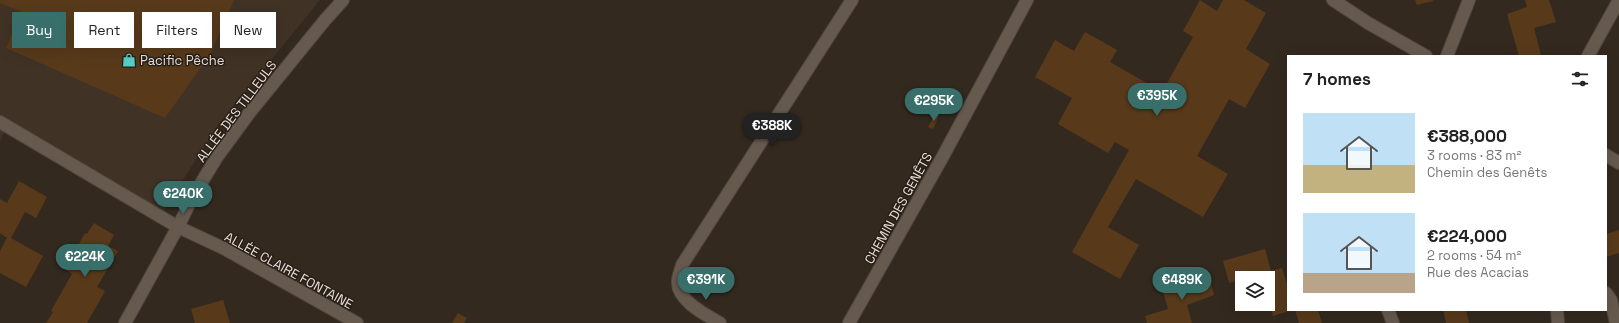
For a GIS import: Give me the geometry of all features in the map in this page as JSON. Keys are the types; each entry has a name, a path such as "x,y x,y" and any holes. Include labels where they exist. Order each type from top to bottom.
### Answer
{"street":[{"name":"ALLÉE DES TILLEULS","path":"125,323 178,227 192,198 217,157 250,112 343,0"},
{"path":"720,323 697,310 681,294 677,281 682,266 852,0"},
{"name":"CHEMIN DES GENÊTS","path":"849,323 935,170 1027,0"},
{"path":"1333,0 1424,55"},
{"path":"1447,55 1469,0"},
{"path":"1589,55 1619,0"},
{"name":"ALLÉE CLAIRE FONTAINE","path":"0,122 178,227 223,248 357,323"},
{"path":"1607,156 1619,163"},
{"path":"1607,294 1611,300 1616,323"},
{"path":"1388,311 1392,323"},
{"path":"1557,311 1558,323"}],"shaded area":[{"path":"0,0 320,0 218,125 160,216 7,126 0,142"}],"building":[{"name":"Pacific Pêche","path":"0,0 234,0 229,12 220,12 220,32 211,53 165,118 6,48 12,34 12,48 66,48 66,12 22,12 0,3"},
{"path":"1200,0 1217,11 1223,0 1244,0 1266,13 1246,49 1270,64 1245,108 1229,99 1197,156 1228,174 1203,217 1136,179 1108,227 1139,245 1120,279 1072,252 1129,150 1115,142 1108,153 1058,124 1072,98 1035,77 1055,40 1074,51 1085,32 1117,50 1110,62 1162,92 1193,37 1183,31"},
{"path":"1415,0 1433,0 1433,1 1417,5"},
{"path":"1525,0 1549,0 1556,22 1534,28 1541,55 1519,55 1507,14 1527,7"},
{"path":"935,114 939,116 933,129 928,127"},
{"path":"19,181 47,197 36,218 25,212 11,238 43,256 26,287 0,273 0,251 7,238 0,233 0,199 7,203"},
{"path":"94,223 114,235 108,246 118,251 97,287 105,291 87,323 46,323 53,312 51,311 72,274 65,269 85,233 87,234"},
{"path":"1619,230 1619,253 1607,257 1607,234"},
{"path":"1265,249 1271,271 1235,271 1235,281 1229,283 1223,261"},
{"path":"1282,268 1287,284 1287,311 1289,311 1273,316 1272,311 1275,311 1275,271 1271,271"},
{"path":"1209,276 1214,295 1187,305 1192,323 1147,323 1145,316 1168,309 1162,288"},
{"path":"223,300 230,323 195,323 191,309"},
{"path":"1295,311 1318,311 1322,323 1299,323"},
{"path":"1443,311 1466,311 1469,323 1446,323"},
{"path":"458,313 467,318 464,323 452,323"}],"place":[{"name":"Pacific Pêche","path":"129,60"}]}
